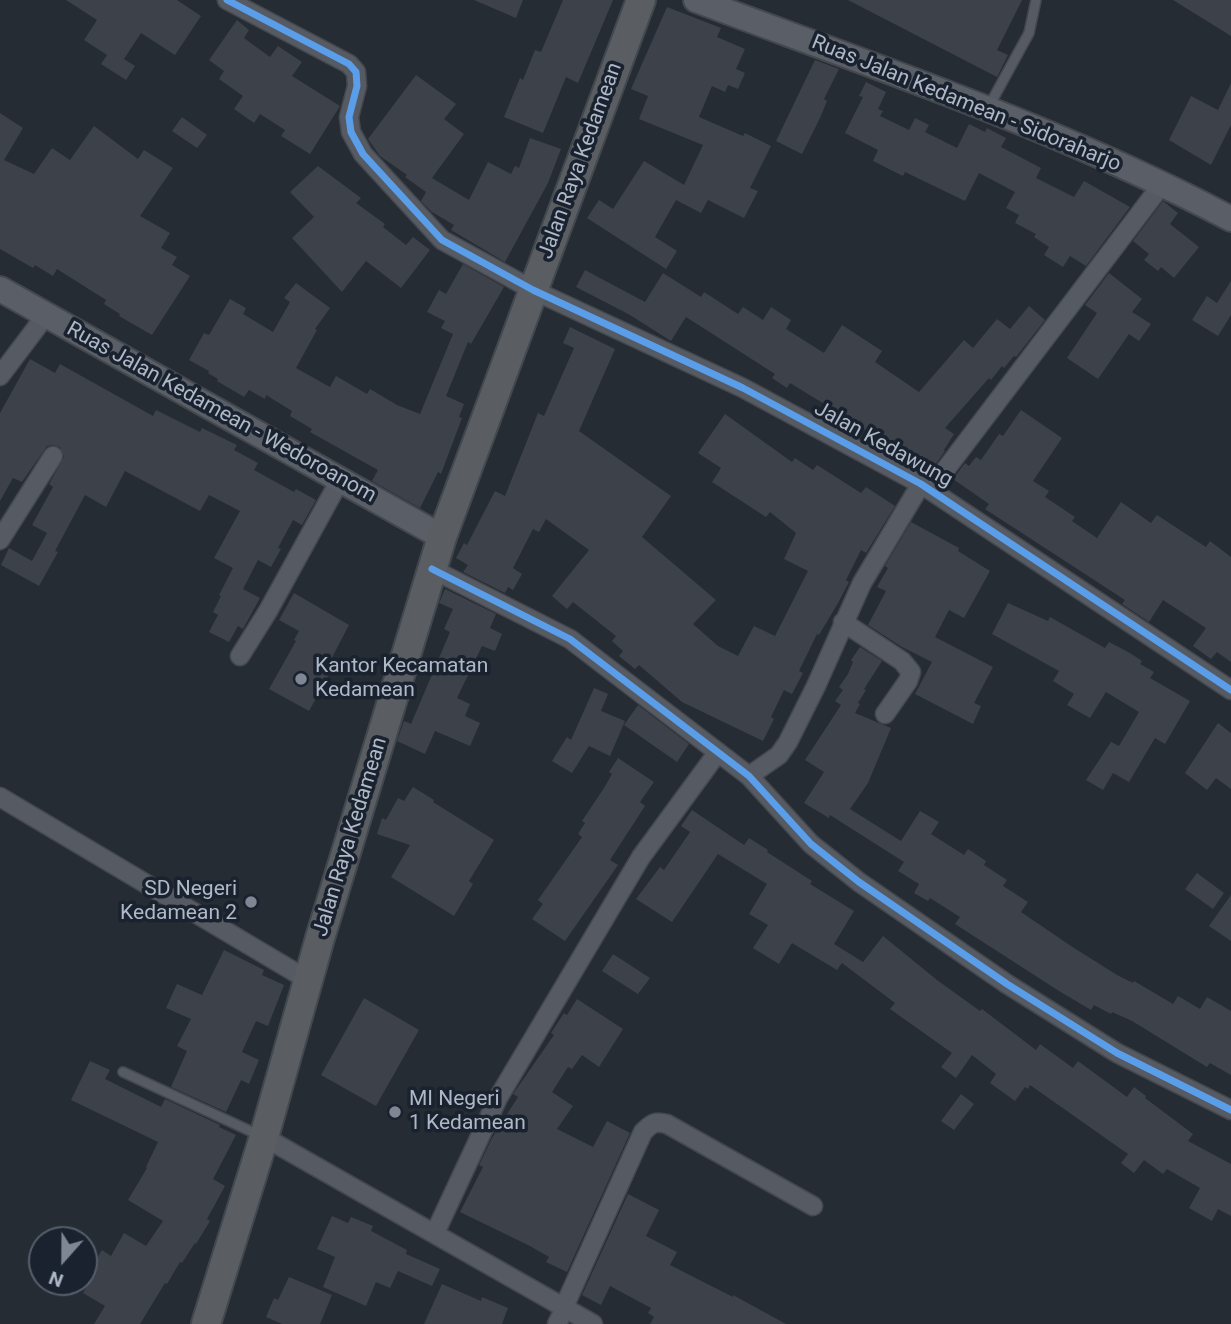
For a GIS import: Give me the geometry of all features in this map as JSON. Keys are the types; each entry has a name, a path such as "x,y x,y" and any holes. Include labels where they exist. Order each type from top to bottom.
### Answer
{"highway":[{"name":"Jalan Raya Kedamean","path":"206,1324 442,537 641,0"}],"main road":[{"name":"Ruas Jalan Kedamean - Sidoraharjo","path":"696,0 988,109 1163,183 1231,219"},
{"name":"Ruas Jalan Kedamean - Wedoroanom","path":"0,289 442,537"}],"street":[{"name":"Jalan Kedawung","path":"227,0 349,64 356,72 357,86 349,117 351,132 363,154 442,240 533,290 743,388 926,487 1231,690"},
{"path":"750,776 779,755 788,742 817,686 862,583 926,487 1163,183"},
{"path":"0,376 46,314"},
{"path":"0,540 53,456"},
{"path":"240,656 268,611 340,480"},
{"path":"432,569 570,639 750,776 811,844 859,882 961,953 1116,1053 1231,1110"},
{"path":"843,622 902,661 911,672 908,681 885,714"},
{"path":"435,1233 498,1098 641,858 718,752"},
{"path":"0,797 308,980"},
{"path":"562,1313 643,1132 651,1123 667,1124 813,1206"},
{"path":"264,1137 435,1233 562,1313 593,1324"}],"lane":[{"path":"988,109 1029,33 1035,0"},
{"path":"122,1072 264,1137"}],"building":[{"path":"66,0 177,0 201,16 175,55 141,33 124,59 135,66 126,80 101,64 107,55 84,40 97,20"},
{"path":"474,0 523,0 516,18"},
{"path":"563,0 613,0 578,83 566,77 543,133 504,117 535,50 541,52"},
{"path":"848,0 1022,0 997,50 1008,55 997,77"},
{"path":"1173,0 1231,0 1231,36"},
{"path":"667,7 721,28 717,37 745,49 736,69 745,73 738,89 728,85 725,92 712,86 699,117 743,136 745,133 771,146 750,188 758,191 744,218 708,200 701,213 676,200 655,237 677,251 666,269 587,218 599,200 613,209 644,161 684,185 703,145 639,119 648,96 631,89"},
{"path":"237,20 249,30 244,38 270,57 278,46 302,62 292,76 340,106 310,154 281,136 285,130 260,114 254,123 234,109 243,96 219,79 224,71 209,60"},
{"path":"815,60 839,69 824,99 827,101 820,118 802,154 776,141"},
{"path":"416,75 456,104 444,119 464,134 432,178 469,200 488,162 511,174 515,166 519,168 530,138 561,149 548,183 505,262 451,230 454,225 432,212 421,201 426,192 380,156 368,139"},
{"path":"866,82 886,92 878,109 883,111 880,116 909,130 915,118 929,125 925,132 957,148 969,124 985,132 987,128 1006,138 1001,147 1041,168 1036,178 1074,197 1084,181 1130,207 1086,266 1070,256 1063,267 1044,255 1049,247 1034,237 1036,234 1015,223 1019,215 1006,208 1015,192 979,173 965,201 905,172 903,176 873,161 878,150 845,133 863,97 859,96"},
{"path":"1231,83 1231,125 1211,165 1169,140 1191,96 1218,110"},
{"path":"0,113 23,128 4,160 34,174 52,148 70,160 94,126 138,159 144,150 173,168 140,216 170,233 161,248 177,257 172,265 190,276 152,335 119,316 120,314 104,304 106,300 57,269 53,276 0,249"},
{"path":"182,117 207,135 197,148 172,131"},
{"path":"318,166 361,198 356,203 385,224 383,227 406,245 413,237 430,250 401,288 366,261 342,292 292,238 314,217 290,192"},
{"path":"1163,201 1178,213 1170,224 1199,247 1174,278 1161,267 1158,271 1144,260 1149,254 1133,241"},
{"path":"463,264 504,287 471,344 468,342 446,396 464,404 459,417 462,418 441,474 438,472 420,508 372,481 378,470 310,432 312,429 290,416 292,411 266,395 265,399 249,390 244,397 189,360 204,333 209,335 230,299 246,308 243,314 273,332 290,302 284,298 296,283 330,308 315,329 317,330 296,368 330,387 336,376 367,394 370,389 397,405 420,414 453,334 441,328 445,321 427,312 439,290 446,294"},
{"path":"585,270 645,302 663,273 701,297 704,292 738,314 743,307 763,320 771,307 791,320 786,329 824,353 842,325 882,351 875,362 919,392 964,340 973,348 997,319 1010,329 1029,306 1045,320 1016,357 1004,368 1002,366 991,380 989,378 945,428 954,434 930,472 921,466 919,470 886,452 873,442 876,437 790,383 787,388 772,378 775,374 686,317 671,341 630,315 576,287"},
{"path":"1109,273 1142,299 1132,312 1151,324 1139,341 1129,334 1098,379 1067,358 1097,313 1085,305"},
{"path":"1231,281 1231,315 1218,336 1192,320 1207,296 1217,303"},
{"path":"570,327 615,349 579,431 671,496 642,537 716,600 693,624 718,646 738,656 754,626 775,636 808,571 784,559 796,533 770,512 766,517 712,482 721,468 698,453 725,414 792,462 795,458 813,470 817,465 861,493 866,487 895,506 866,553 861,550 846,580 849,582 819,635 817,634 799,671 803,673 792,694 784,690 763,741 682,702 639,665 635,669 619,656 623,651 612,641 616,636 573,602 567,609 552,596 589,550 546,519 539,532 533,529 513,568 522,574 513,590 508,587 505,593 463,572 468,565 456,558 464,543 467,545 495,491 505,496 538,413 544,416 574,348 563,343"},
{"path":"30,359 55,373 60,364 153,416 156,410 200,432 202,428 237,445 234,450 258,463 254,470 294,492 296,489 316,500 302,525 293,520 271,567 258,560 243,589 260,598 243,629 238,626 229,642 209,632 218,615 213,612 221,596 219,595 233,568 214,558 240,511 209,495 200,511 125,471 106,507 85,495 39,586 1,565 9,548 32,561 47,533 32,525 53,487 49,484 64,457 60,447 47,446 22,482 13,478 0,501 0,413"},
{"path":"1021,410 1062,438 1033,481 1049,491 1045,497 1075,517 1072,521 1097,538 1121,502 1151,523 1157,515 1206,547 1210,541 1231,557 1231,662 1217,652 1211,659 1193,646 1206,628 1163,600 1149,622 1122,604 1125,600 985,509 989,504 953,479 965,463 969,466 976,457 981,460 999,434 1003,436"},
{"path":"911,522 959,548 958,551 990,571 964,618 949,610 935,637 993,667 974,703 981,706 973,724 915,694 932,662 868,625 886,591 877,587 888,568 885,566"},
{"path":"445,589 496,614 490,628 502,634 495,651 482,646 457,698 470,704 465,716 480,723 470,746 435,731 425,754 397,741 404,721 411,724 450,632 444,629 453,609 439,603"},
{"path":"294,593 349,625 327,667 332,669 309,711 269,689 299,631 279,620"},
{"path":"1008,603 1048,621 1050,617 1105,648 1109,642 1130,653 1142,661 1140,664 1154,672 1150,678 1190,701 1165,744 1155,738 1129,782 1113,773 1103,790 1086,780 1111,742 1119,746 1139,712 1106,692 1090,718 1067,705 1074,694 1053,681 1059,671 992,634"},
{"path":"860,647 882,661 864,689 866,690 855,713 891,728 868,783 850,809 901,841 920,811 939,822 931,834 964,855 968,849 986,861 984,865 1007,880 1003,886 1028,902 1021,912 1071,946 1117,975 1133,983 1134,981 1173,1004 1178,996 1200,1009 1207,997 1231,1011 1231,1075 1210,1063 1207,1067 1132,1021 1094,1005 1091,1010 1059,991 955,924 960,917 930,898 928,901 914,893 919,884 898,871 904,862 830,815 829,818 804,803 824,772 805,760 841,705 835,701 843,690 839,687"},
{"path":"594,688 608,694 601,711 625,721 610,756 589,746 572,773 552,761 567,737 571,740"},
{"path":"638,705 689,744 677,762 624,725"},
{"path":"1218,723 1231,733 1231,789 1216,778 1207,790 1185,773"},
{"path":"618,758 654,782 640,802 645,806 610,860 618,865 565,941 532,919 543,904 538,900 582,837 578,834 585,823 582,821 612,774 609,772"},
{"path":"413,787 494,840 469,881 473,884 454,916 391,877 410,845 377,834 382,818 386,820 398,798 404,801"},
{"path":"692,810 744,845 749,838 812,881 810,884 854,911 834,944 863,962 883,936 937,980 980,1011 982,1009 1036,1050 1040,1044 1073,1068 1078,1061 1127,1097 1134,1087 1146,1096 1145,1098 1193,1134 1188,1141 1231,1164 1231,1216 1218,1209 1212,1221 1189,1208 1200,1188 1167,1169 1163,1174 1144,1160 1134,1173 1121,1163 1128,1154 1030,1085 1028,1089 1025,1087 1015,1101 990,1083 996,1074 972,1055 956,1078 941,1067 952,1053 890,1009 895,1003 842,963 837,970 792,943 779,964 753,948 768,925 749,914 767,884 718,854 672,922 636,899 660,867 664,870 690,832 681,826"},
{"path":"1197,873 1224,893 1213,909 1185,889"},
{"path":"1231,895 1231,941 1209,926"},
{"path":"224,950 264,970 262,975 284,985 268,1026 256,1021 242,1052 259,1060 249,1084 241,1080 226,1112 171,1087 187,1051 177,1046 191,1019 166,1008 177,984 202,995"},
{"path":"613,954 650,978 638,994 602,971"},
{"path":"364,998 419,1030 376,1106 321,1075"},
{"path":"577,999 623,1029 599,1067 582,1055 572,1069 568,1067 552,1092 573,1106 557,1129 593,1147 607,1121 630,1133 567,1272 546,1262 549,1257 530,1246 460,1212 483,1167 479,1165 492,1138 518,1097 513,1094 554,1035 551,1033 564,1013 567,1015"},
{"path":"90,1061 110,1070 105,1079 161,1107 165,1099 236,1135 213,1179 225,1186 207,1219 210,1221 167,1284 165,1283 140,1324 94,1324 105,1306 88,1296 98,1296 98,1256 102,1250 111,1256 124,1233 146,1246 163,1221 128,1200 147,1168 158,1142 71,1100"},
{"path":"961,1094 974,1104 954,1130 941,1121"},
{"path":"628,1194 659,1210 646,1236 677,1252 670,1265 786,1324 650,1324 654,1317 648,1313 651,1308 610,1286 601,1305 582,1295"},
{"path":"332,1216 348,1223 351,1217 373,1226 371,1231 407,1250 406,1254 440,1269 432,1286 398,1271 390,1288 376,1282 366,1306 323,1287 335,1257 317,1249"},
{"path":"289,1277 332,1295 320,1324 282,1324 266,1317 274,1298 278,1300"},
{"path":"442,1284 481,1301 482,1297 508,1308 502,1324 424,1324"}],"cycle path":[{"path":"227,0 349,64 356,72 357,86 349,117 351,132 363,154 442,240 533,290 743,388 921,484 1231,690"},
{"path":"432,569 570,639 749,776 811,844 859,882 1007,984 1117,1053 1231,1110"}],"place":[{"name":"Kantor Kecamatan Kedamean","path":"301,679"},
{"name":"SD Negeri Kedamean 2","path":"251,902"},
{"name":"MI Negeri 1 Kedamean","path":"395,1112"}]}
